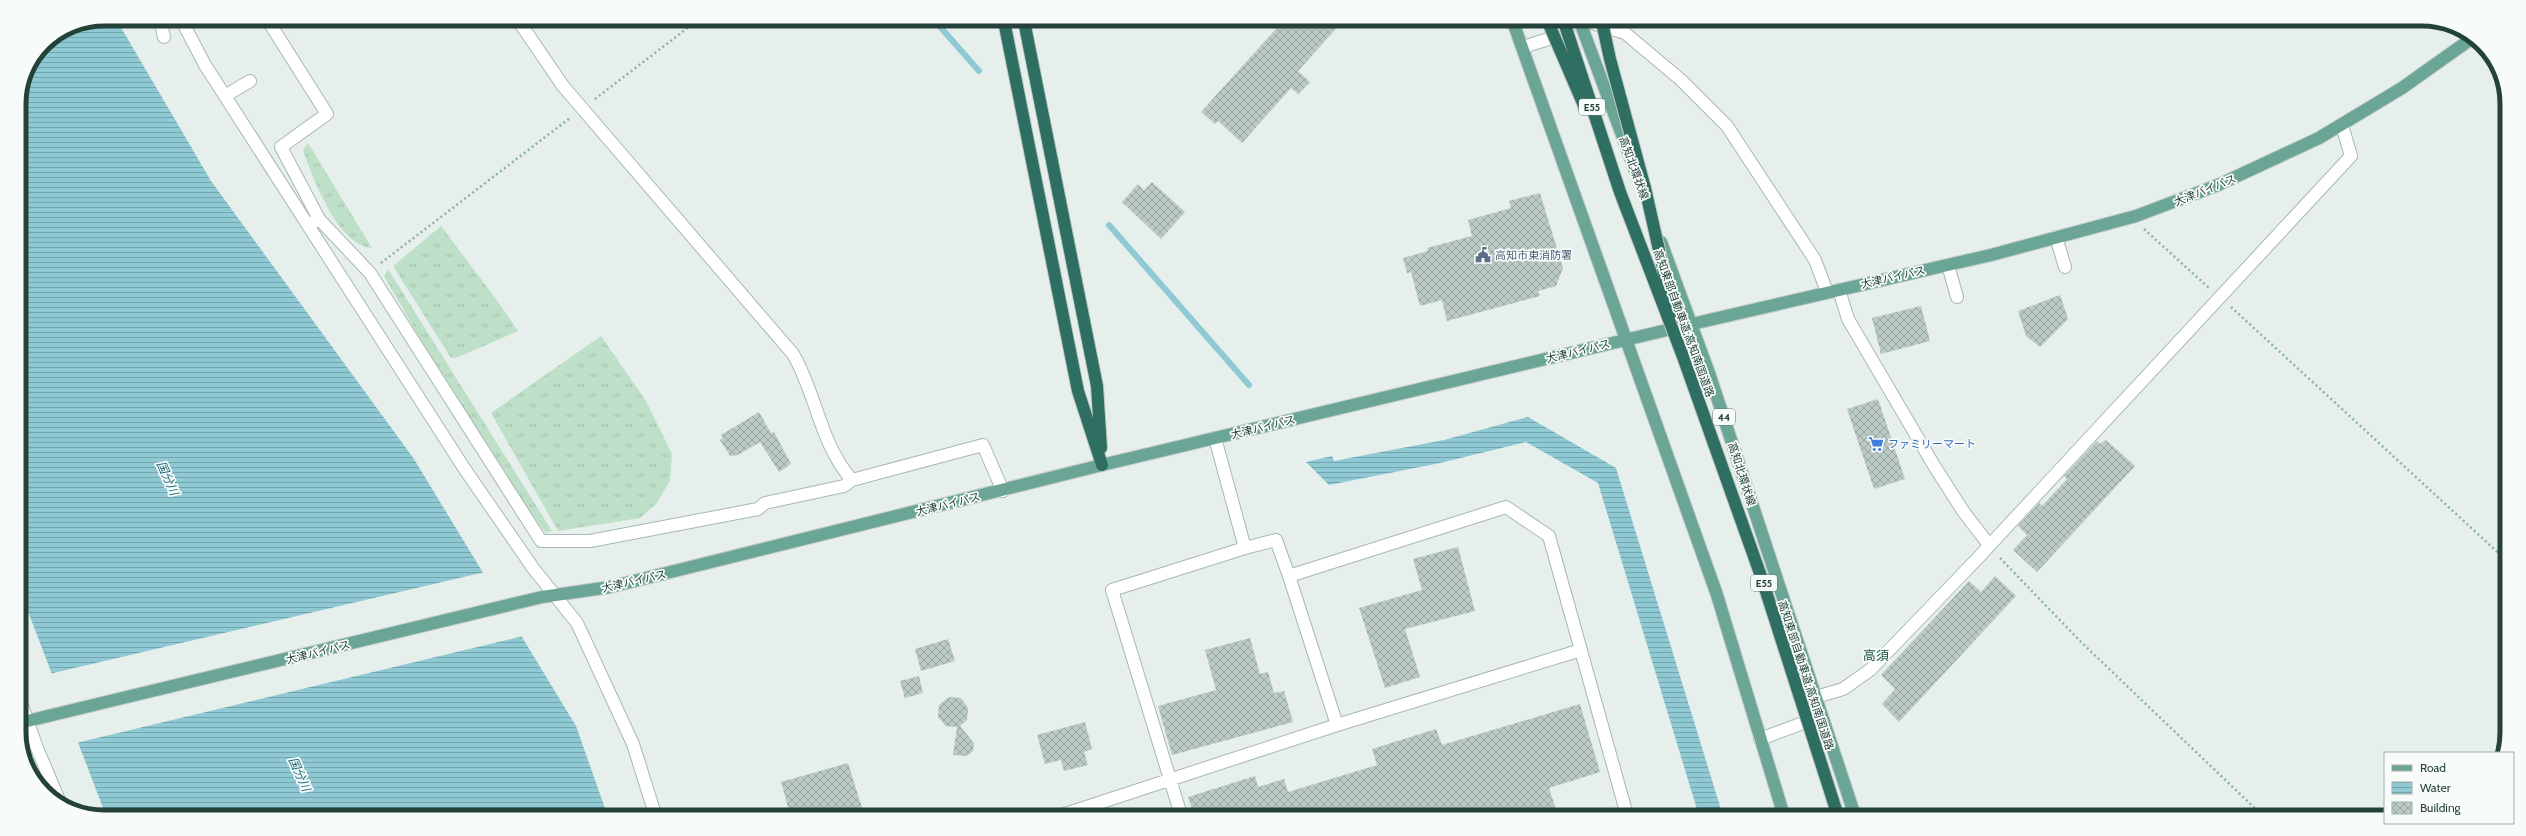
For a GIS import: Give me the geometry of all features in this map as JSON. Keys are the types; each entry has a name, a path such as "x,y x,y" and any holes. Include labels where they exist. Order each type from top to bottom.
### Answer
{"highway":[{"path":"1005,26 1078,391 1102,465"},
{"path":"1025,26 1097,386 1102,465"},
{"path":"1550,26 1620,192"},
{"name":"高知東部自動車道;高知南国道路","path":"1565,26 1620,192 1682,354 1762,579 1836,810"},
{"path":"1603,26 1610,59 1645,188 1682,354"}],"main road":[{"path":"1515,26 1717,595 1782,810"},
{"name":"高知北環状線","path":"1581,26 1692,324 1853,810"},
{"name":"大津バイパス","path":"26,721 542,597 610,587 1003,491 1102,465 1827,292 1948,265 2131,217 2218,185 2342,125 2402,88 2469,42"}],"street":[{"path":"161,26 164,38"},
{"path":"184,26 191,41 225,96 314,222 468,474 533,568 577,623 633,744 654,810"},
{"path":"271,26 328,114 280,148 314,222 370,273 542,541 590,541 758,509 765,503 844,486 852,480 983,445 1003,491"},
{"path":"522,26 563,86 793,354 804,376 832,453 852,480"},
{"path":"1523,47 1555,37 1570,26"},
{"path":"1603,26 1625,32 1681,80 1727,126 1815,260 1827,292"},
{"path":"225,96 250,81"},
{"path":"1816,697 1843,689 1870,670 1989,545 2219,296 2351,156 2342,125"},
{"path":"2056,237 2065,267"},
{"path":"1948,265 1957,297"},
{"path":"1839,290 1848,319 1963,512 1989,545"},
{"path":"1215,438 1245,548"},
{"path":"1289,576 1506,507 1549,536 1625,810"},
{"path":"1179,810 1112,590 1245,548 1276,540 1337,725"},
{"path":"1077,810 1337,725 1581,650"},
{"path":"1760,739 1822,716"},
{"path":"26,728 56,793"}],"path":[{"path":"370,273 690,26"},
{"path":"2131,217 2500,554"},
{"path":"1989,545 2026,588 2075,637 2257,810"}],"green space":[{"path":"308,143 372,248 359,244 337,223 320,193 303,150"},
{"path":"441,226 518,331 456,358 451,358 393,266"},
{"path":"388,269 552,531 546,533 534,518 426,349 384,276"},
{"path":"601,336 646,401 672,454 670,481 656,504 640,518 558,531 491,413"}],"water":[{"name":"国分川","path":"99,26 120,26 211,181 414,459 576,726 606,810 104,810 26,606 26,104 32,74 39,61 53,45 70,34 84,29"},
{"path":"1528,417 1616,468 1721,810 1697,810 1598,483 1526,442 1440,463 1329,485 1306,462 1332,456 1334,461 1444,440"}],"pier":[{"path":"485,572 524,636 76,743 49,674"}],"building":[{"path":"1278,26 1338,26 1298,71 1310,82 1298,94 1291,88 1242,143 1218,121 1215,124 1201,112"},
{"path":"1152,182 1185,212 1161,239 1122,202 1138,184 1144,190"},
{"name":"高知市東消防署","path":"1540,193 1563,268 1556,286 1538,291 1540,296 1447,321 1442,300 1420,306 1411,272 1407,273 1403,258 1428,251 1427,248 1472,236 1468,220 1511,208 1509,201"},
{"path":"2060,295 2068,319 2040,347 2026,336 2018,311"},
{"path":"1921,306 1930,341 1881,354 1872,318"},
{"name":"ファミリーマート","path":"1878,399 1905,479 1874,489 1847,409"},
{"path":"759,412 771,433 774,432 791,464 779,472 760,442 738,455 730,456 720,440 723,438 721,435"},
{"path":"2106,440 2135,466 2037,572 2013,550 2027,535 2018,526 2039,503 2042,506 2067,479 2064,476 2097,441 2100,444"},
{"path":"1458,547 1475,611 1405,629 1420,677 1385,688 1359,608 1422,590 1413,559"},
{"path":"1995,576 2016,596 1899,722 1882,704 1895,689 1881,675 1969,581 1981,592"},
{"path":"1250,638 1260,674 1268,672 1274,693 1284,691 1293,722 1172,755 1158,706 1216,690 1205,650"},
{"path":"948,639 955,661 921,671 915,649"},
{"path":"919,676 923,693 905,698 900,681"},
{"path":"949,697 961,698 968,708 967,720 960,726 974,743 973,751 967,756 953,755 957,727 946,726 938,717 939,705"},
{"path":"1580,704 1600,772 1549,788 1556,810 1192,810 1188,797 1255,776 1258,787 1284,779 1288,792 1377,765 1372,749 1436,729 1442,745"},
{"path":"1085,722 1092,749 1084,752 1088,765 1064,771 1061,760 1045,764 1037,735"},
{"path":"848,763 863,810 789,810 781,782"}],"waterway":[{"path":"939,26 979,71"},
{"path":"1109,225 1249,385"}],"place":[{"name":"高知市東消防署","path":"1483,255"},
{"name":"ファミリーマート","path":"1876,444"}],"district":[{"name":"高須","path":"1876,655"}]}
